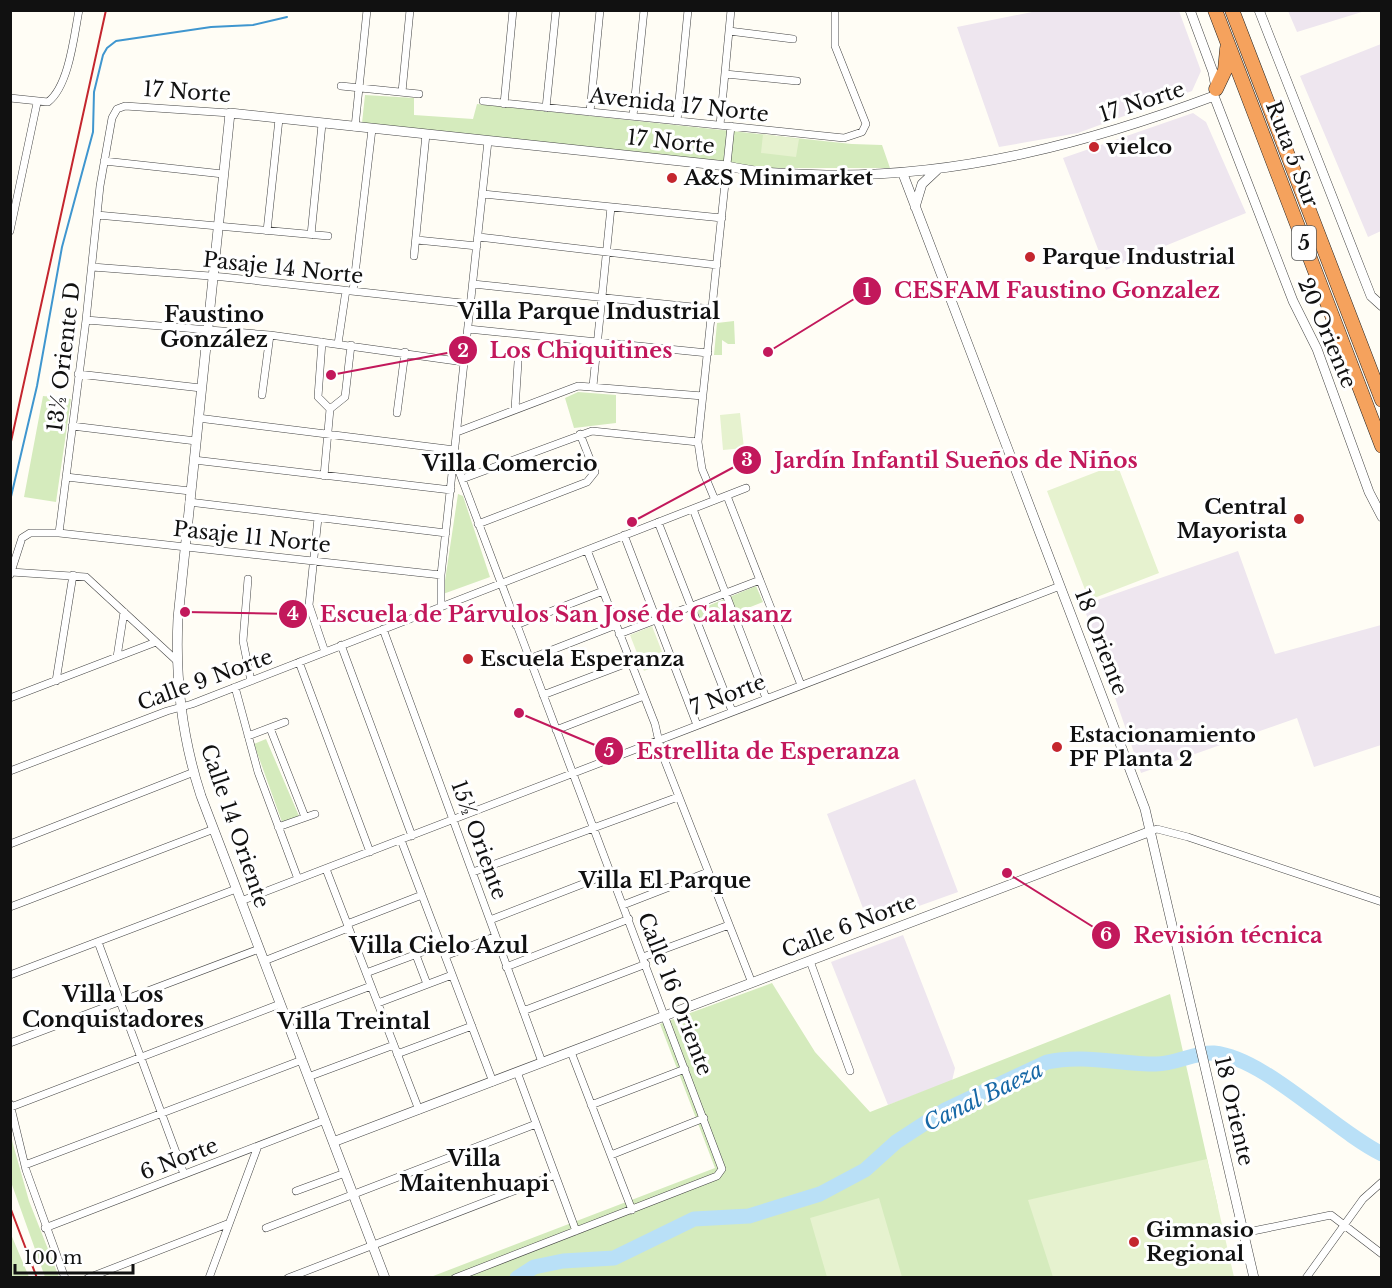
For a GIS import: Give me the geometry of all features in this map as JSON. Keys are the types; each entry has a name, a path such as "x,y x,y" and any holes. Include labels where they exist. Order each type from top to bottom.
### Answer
{"highway":[{"name":"Ruta 5 Sur","path":"1215,10 1382,446"},
{"name":"Ruta 5 Sur","path":"1232,10 1382,399"},
{"path":"1215,92 1225,70 1226,41"}],"street":[{"path":"10,99 37,103 48,102 60,88 80,10"},
{"path":"355,127 367,10"},
{"path":"402,92 411,10"},
{"path":"504,104 513,10"},
{"path":"546,108 556,10"},
{"path":"590,112 600,10"},
{"path":"633,116 644,10"},
{"path":"677,121 688,10"},
{"path":"720,125 731,10"},
{"name":"Avenida 17 Norte","path":"483,102 844,138 862,132 866,123 835,46 835,10"},
{"name":"20 Oriente","path":"1190,10 1213,72 1215,92 1295,307 1317,349 1369,492 1382,517"},
{"path":"1259,10 1371,296 1380,306"},
{"path":"729,31 793,39"},
{"path":"725,74 797,81"},
{"path":"341,86 419,94"},
{"name":"17 Norte","path":"117,109 125,106 230,113 727,165 770,174 903,174 1038,152 1079,141 1215,92"},
{"path":"10,231 37,103"},
{"name":"13½ Oriente D","path":"59,533 104,161 112,118 117,109"},
{"name":"Calle 14 Oriente","path":"230,113 178,618 177,662 181,707 194,772 214,829 385,1278"},
{"path":"267,231 279,119"},
{"path":"311,235 322,124"},
{"path":"715,500 702,469 698,442 731,126"},
{"path":"338,344 349,291 372,129"},
{"path":"414,256 426,134"},
{"name":"Calle 16 Oriente","path":"441,606 441,575 488,141"},
{"path":"104,161 223,174"},
{"path":"915,207 922,184 938,169"},
{"name":"18 Oriente","path":"903,174 1151,831 1254,1278"},
{"path":"483,194 722,218"},
{"path":"593,386 611,207"},
{"path":"97,215 328,236"},
{"path":"479,237 606,250 717,265"},
{"path":"417,240 477,246"},
{"name":"Pasaje 14 Norte","path":"92,267 471,304"},
{"path":"473,285 712,309"},
{"path":"86,320 270,335 464,362"},
{"path":"468,329 708,353"},
{"path":"262,395 270,335"},
{"path":"322,342 318,397 330,409"},
{"path":"324,476 330,409 345,397 351,345"},
{"path":"397,413 405,352"},
{"path":"515,409 518,362"},
{"path":"78,374 201,388"},
{"path":"457,432 574,387 593,386 703,396"},
{"path":"198,418 455,450"},
{"path":"72,426 196,441"},
{"path":"462,479 580,434 602,431 698,442"},
{"path":"478,524 587,482 595,472 580,434"},
{"name":"Calle 16 Oriente","path":"454,458 722,1165 721,1172 717,1176 632,1209"},
{"path":"194,460 451,490"},
{"path":"66,477 190,491"},
{"name":"Calle 9 Norte","path":"10,771 251,681 746,489"},
{"path":"728,495 801,685"},
{"path":"189,502 446,533"},
{"path":"693,509 766,699"},
{"path":"318,518 309,605 325,652"},
{"path":"658,522 732,711"},
{"path":"59,533 26,535 19,543 11,574 86,577 177,662"},
{"name":"Pasaje 11 Norte","path":"59,533 441,575"},
{"path":"624,535 696,725"},
{"path":"586,550 644,696 678,797 752,983"},
{"path":"56,681 73,575"},
{"path":"248,579 243,641 251,681"},
{"path":"619,634 760,580"},
{"name":"7 Norte","path":"241,901 1060,586"},
{"path":"516,625 603,591"},
{"path":"117,657 124,612"},
{"path":"529,659 616,625"},
{"name":"15½ Oriente","path":"383,629 455,819 494,937 542,1062"},
{"path":"10,698 156,642"},
{"path":"341,645 412,836"},
{"path":"299,662 370,852"},
{"path":"543,696 630,662"},
{"path":"235,687 258,772 298,879"},
{"path":"556,729 644,696"},
{"path":"248,736 285,722"},
{"path":"270,728 305,817"},
{"path":"10,844 194,772"},
{"path":"473,872 678,797"},
{"path":"278,828 315,814"},
{"path":"10,907 214,829"},
{"name":"Calle 6 Norte","path":"333,1142 1157,829 1188,837 1382,902"},
{"path":"401,840 493,1082"},
{"path":"326,869 419,1110"},
{"path":"623,905 708,872"},
{"path":"490,920 611,873"},
{"path":"10,975 237,889"},
{"path":"264,961 422,895"},
{"path":"506,967 629,920"},
{"path":"523,1011 729,925"},
{"path":"445,956 494,937"},
{"path":"98,942 184,1174"},
{"path":"366,974 441,945"},
{"path":"10,1044 259,949"},
{"path":"416,955 427,984"},
{"path":"810,961 850,1071"},
{"path":"378,1003 452,975"},
{"path":"286,1018 371,986"},
{"path":"65,1278 25,1166 11,1106 280,1004"},
{"path":"397,1054 472,1026"},
{"path":"308,1077 393,1045"},
{"path":"455,1278 632,1209 571,1052"},
{"path":"25,1166 302,1060"},
{"path":"591,1105 685,1069"},
{"path":"516,1072 576,1231"},
{"path":"611,1155 704,1118"},
{"name":"6 Norte","path":"45,1227 325,1120"},
{"path":"266,1228 536,1124"},
{"path":"209,1278 227,1224 258,1146"},
{"path":"296,1191 345,1173"},
{"path":"288,1278 555,1175"},
{"path":"1306,1278 1363,1199 1382,1182"},
{"path":"1243,1233 1327,1215 1382,1254"},
{"path":"88,1278 227,1224"}],"shaded area":[{"path":"1037,11 1179,11 1201,71 1192,91 1078,133 999,147 957,27"},
{"path":"1288,11 1365,11 1297,32"},
{"path":"1381,44 1381,231 1368,237 1300,76"},
{"path":"1193,113 1206,122 1246,213 1106,270 1063,158"},
{"path":"1238,551 1275,654 1381,625 1381,745 1314,767 1297,718 1141,773 1083,605"},
{"path":"915,779 958,892 869,924 827,814"},
{"path":"903,935 955,1068 952,1081 888,1105 831,962"}],"green space":[{"path":"365,95 414,98 414,115 473,119 477,104 852,144 882,145 890,168 765,168 362,123"},
{"path":"763,134 799,139 796,157 761,153"},
{"path":"734,321 735,344 728,344 722,340 722,355 714,355 717,323"},
{"path":"578,392 616,395 616,423 574,428 565,398"},
{"path":"43,396 71,399 56,502 24,497"},
{"path":"740,413 744,448 723,450 720,415"},
{"path":"1117,464 1159,573 1089,600 1047,491"},
{"path":"458,494 463,496 490,577 443,594"},
{"path":"756,586 763,602 705,625 693,612"},
{"path":"652,626 666,662 644,671 630,635"},
{"path":"266,739 299,816 282,822 254,744"},
{"path":"772,983 815,1052 870,1112 1170,994 1218,1207 1063,1277 428,1278 715,1168 660,1024"},
{"path":"11,1137 29,1201 59,1277 45,1277 11,1182"},
{"name":"Gimnasio Regional","path":"1207,1159 1234,1277 1053,1277 1028,1200"},
{"path":"879,1198 902,1277 827,1277 810,1218"},
{"path":"10,1232 29,1277 12,1277"}],"waterway":[{"path":"10,501 37,386 62,247 93,132 94,92 103,55 107,48 116,41 211,27 253,25 287,17"},
{"name":"Canal Baeza","path":"517,1278 534,1267 563,1261 614,1258 694,1219 749,1216 820,1194 865,1170 896,1142 945,1110 1047,1062 1088,1059 1156,1064 1207,1053 1234,1058 1255,1067 1382,1154"}],"railway":[{"path":"10,446 106,10"},
{"path":"10,1207 37,1278"}],"place":[{"name":"vielco","path":"1094,147"},
{"name":"A&S Minimarket","path":"672,178"},
{"name":"Parque Industrial","path":"1030,257"},
{"name":"CESFAM Faustino Gonzalez","path":"768,352"},
{"name":"Los Chiquitines","path":"331,375"},
{"name":"Central Mayorista","path":"1299,519"},
{"name":"Jardín Infantil Sueños de Niños","path":"632,522"},
{"name":"Escuela de Párvulos San José de Calasanz","path":"185,612"},
{"name":"Escuela Esperanza","path":"468,659"},
{"name":"Estrellita de Esperanza","path":"519,713"},
{"name":"Estacionamiento PF Planta 2","path":"1057,747"},
{"name":"Revisión técnica","path":"1007,873"},
{"name":"Gimnasio Regional","path":"1134,1242"}],"district":[{"name":"Villa Parque Industrial","path":"589,311"},
{"name":"Faustino González","path":"214,326"},
{"name":"Villa Comercio","path":"510,463"},
{"name":"Villa El Parque","path":"665,880"},
{"name":"Villa Cielo Azul","path":"439,945"},
{"name":"Villa Los Conquistadores","path":"113,1006"},
{"name":"Villa Treintal","path":"354,1021"},
{"name":"Villa Maitenhuapi","path":"474,1170"}]}
